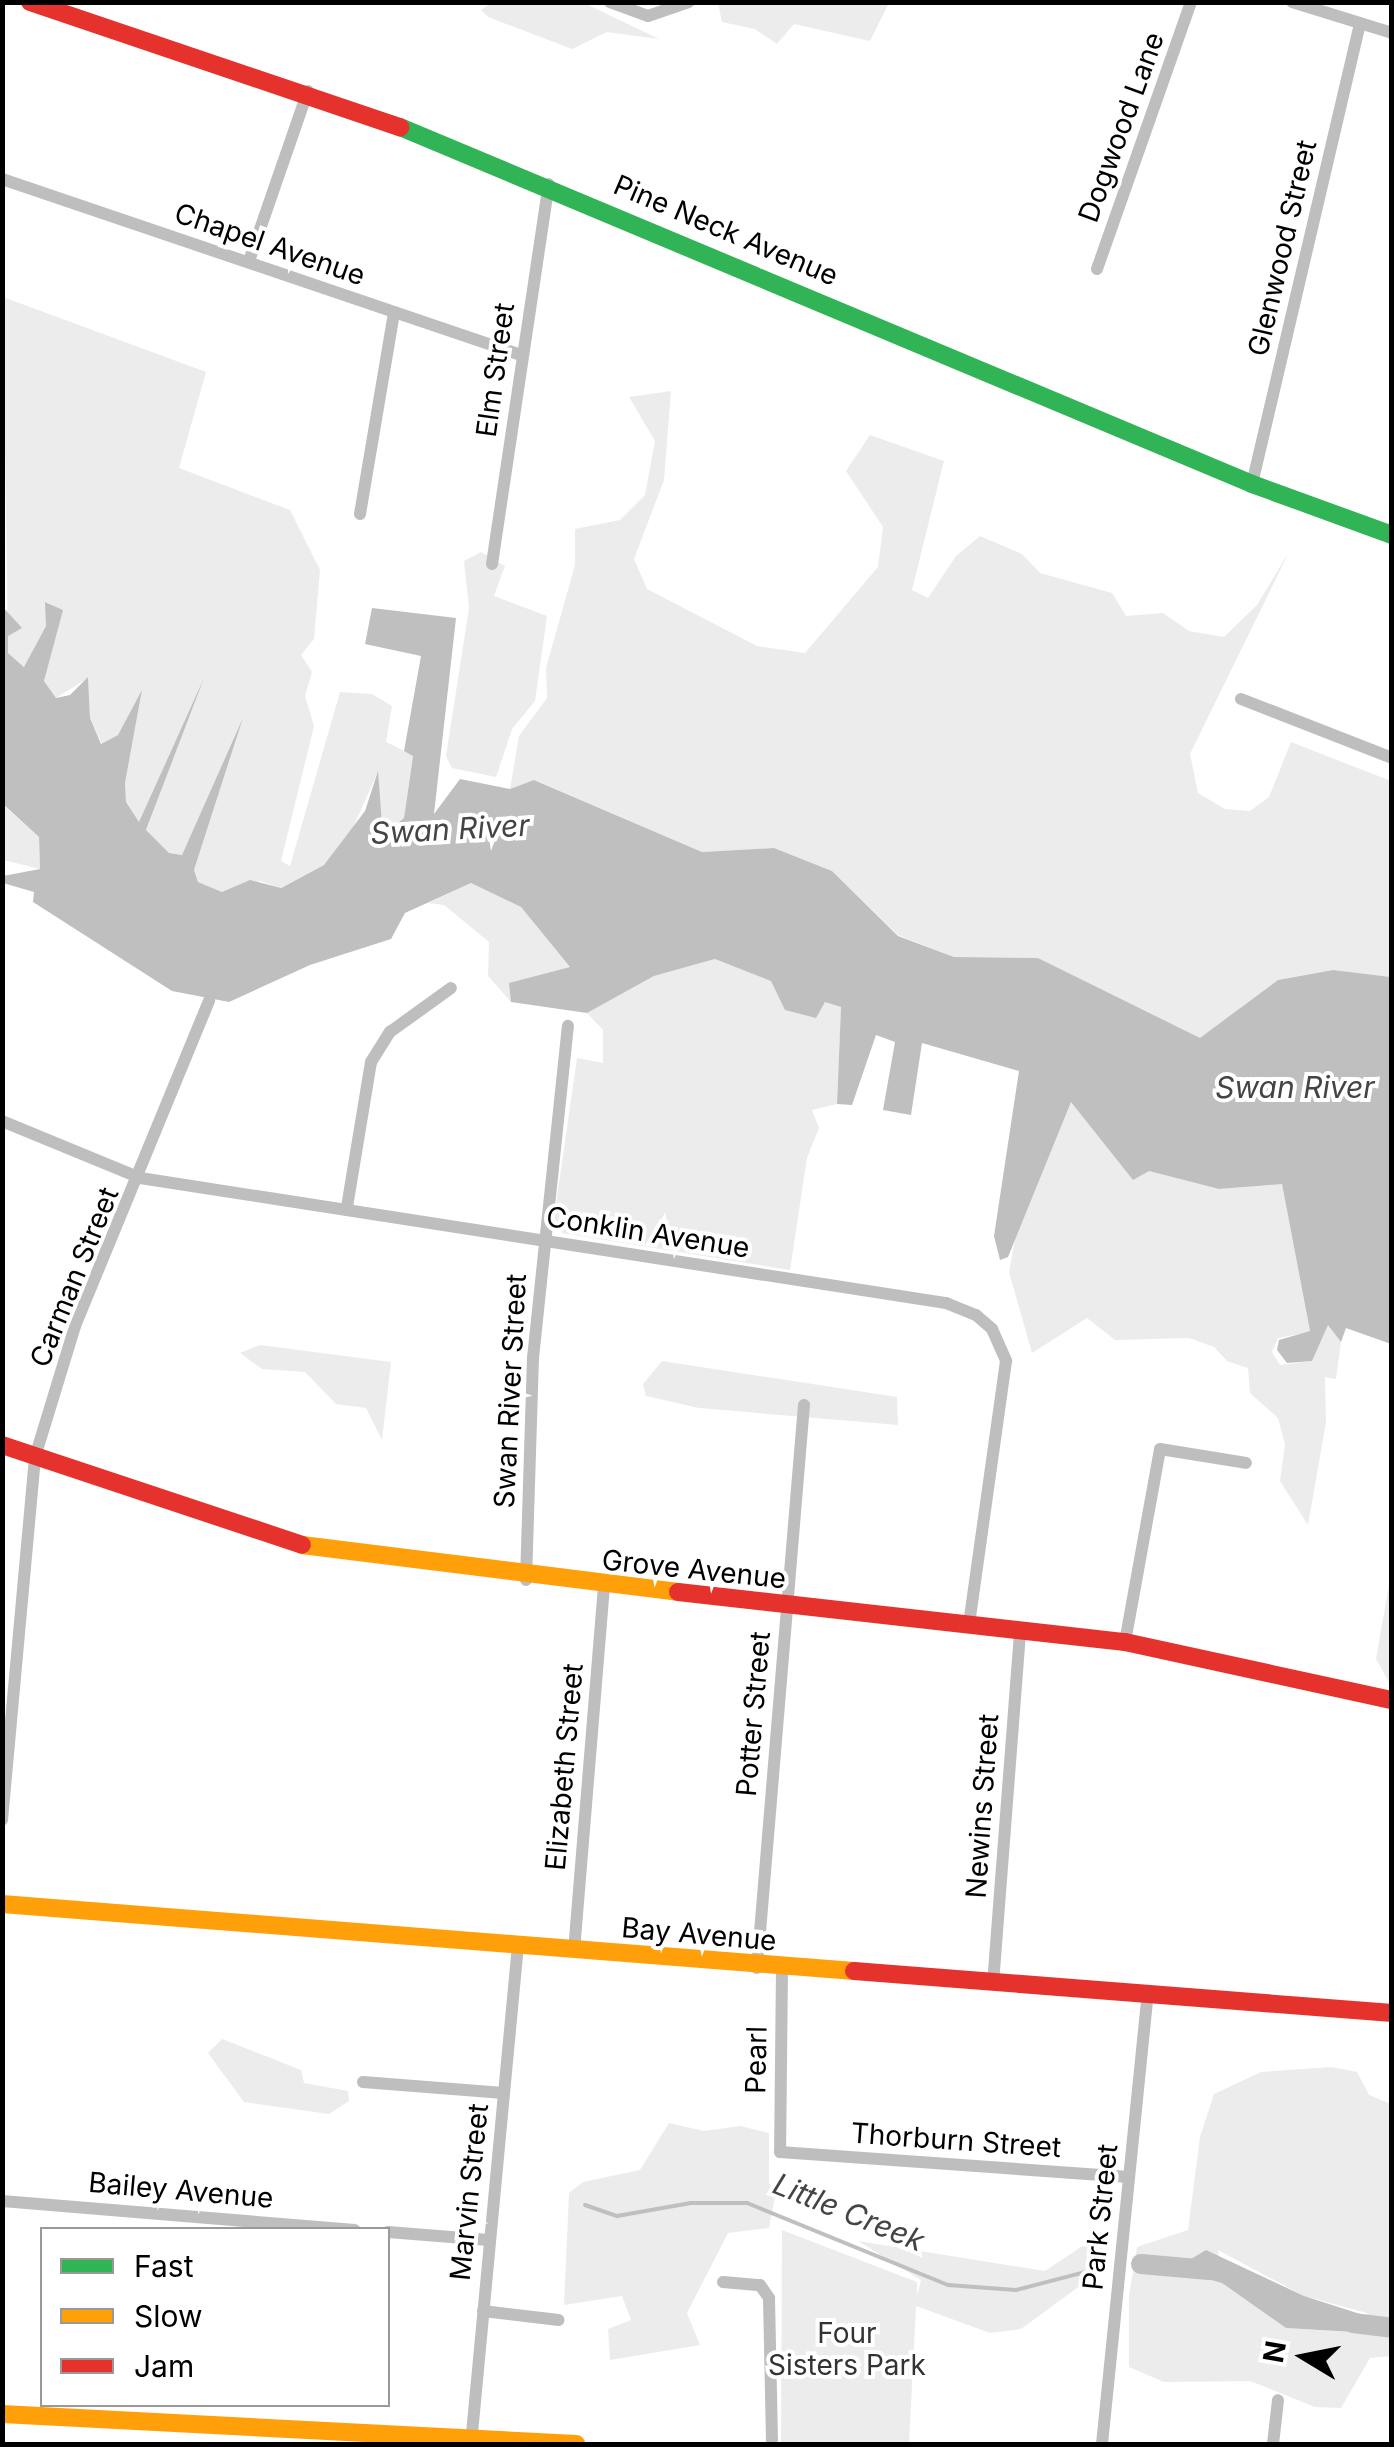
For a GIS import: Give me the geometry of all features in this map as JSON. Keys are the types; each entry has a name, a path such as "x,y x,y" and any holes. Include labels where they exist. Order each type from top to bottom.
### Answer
{"street":[{"name":"Pine Neck Avenue","path":"30,2 308,91 549,184 1252,484 1392,536"},
{"path":"610,2 648,16 688,2"},
{"name":"Dogwood Lane","path":"1097,269 1192,2"},
{"path":"1292,2 1392,32"},
{"name":"Glenwood Street","path":"1252,484 1360,23"},
{"path":"248,261 308,91"},
{"name":"Chapel Avenue","path":"2,179 521,355"},
{"name":"Elm Street","path":"492,564 549,184"},
{"path":"360,514 394,314"},
{"path":"1242,700 1392,758"},
{"path":"347,1207 371,1062 390,1032 452,988"},
{"name":"Carman Street","path":"2,1820 36,1456 75,1326 140,1178 209,1000"},
{"name":"Swan River Street","path":"526,1580 544,1242 568,1026"},
{"name":"Conklin Avenue","path":"2,1122 140,1178 347,1207 544,1242 946,1303 992,1330 1006,1361 970,1624"},
{"name":"Potter Street","path":"757,1968 804,1405"},
{"name":"Grove Avenue","path":"2,1445 286,1543 526,1580 1125,1642 1392,1700"},
{"path":"1125,1642 1160,1449 1246,1463"},
{"name":"Elizabeth Street","path":"574,1951 604,1588"},
{"name":"Newins Street","path":"993,1984 1020,1631"},
{"name":"Bay Avenue","path":"2,1904 518,1944 757,1968 1392,2013"},
{"name":"Marvin Street","path":"471,2441 518,1944"},
{"name":"Pearl","path":"780,2152 782,1968"},
{"name":"Park Street","path":"1102,2444 1148,1994"},
{"path":"363,2082 504,2093"},
{"name":"Thorburn Street","path":"780,2152 1129,2178"},
{"name":"Bailey Avenue","path":"2,2200 320,2227"},
{"path":"390,2232 489,2240"},
{"path":"723,2282 760,2285 769,2298 772,2444"},
{"path":"483,2311 558,2320"},
{"path":"1273,2444 1278,2400"},
{"path":"2,2414 317,2436 576,2444"}],"green space":[{"path":"491,3 584,3 659,39 607,32 572,49 488,17 481,10"},
{"path":"718,3 889,3 870,41 794,24 777,44 755,29 722,22"},
{"path":"3,297 206,372 179,468 290,510 320,570 314,639 301,655 312,672 305,696 314,726 281,861 290,866 340,692 372,694 392,706 386,742 413,755 404,818 393,827 382,824 377,774 348,839 324,865 280,888 260,881 222,892 198,882 194,870 239,731 182,855 169,853 146,831 193,703 139,823 126,802 125,783 141,696 118,735 102,744 90,718 88,678 56,698 44,681 62,610 46,602 46,626 25,667 8,653"},
{"path":"671,391 664,480 634,559 647,589 757,646 805,653 878,567 883,527 846,471 870,435 944,461 912,590 928,598 956,556 980,536 1022,554 1040,573 1112,593 1126,616 1163,613 1189,631 1224,637 1257,605 1289,552 1190,754 1198,793 1225,809 1250,811 1269,797 1291,742 1391,781 1391,977 1333,970 1278,980 1200,1039 1038,958 954,957 898,935 832,871 774,848 702,852 535,780 510,789 519,736 547,698 546,668 575,565 575,529 620,520 645,495 655,441 629,397"},
{"path":"481,552 505,566 494,596 547,616 535,701 512,729 496,777 452,768 446,756 469,608 464,561"},
{"path":"2,804 39,837 40,869 3,860"},
{"path":"471,883 521,907 570,967 510,983 511,1002 488,976 489,942 444,905 428,903"},
{"path":"715,959 841,1007 837,1104 812,1110 819,1128 807,1158 790,1270 562,1233 554,1218 577,1058 603,1063 603,1030 587,1013 654,976"},
{"path":"1071,1101 1149,1171 1219,1189 1282,1183 1310,1332 1278,1338 1272,1352 1280,1365 1312,1361 1328,1324 1341,1342 1336,1379 1325,1377 1326,1422 1308,1525 1280,1481 1285,1445 1278,1418 1250,1393 1248,1368 1227,1361 1214,1347 1189,1338 1115,1340 1087,1318 1032,1353 1009,1272 1017,1228"},
{"path":"260,1345 391,1362 382,1440 366,1408 336,1404 305,1372 262,1369 240,1353"},
{"path":"662,1361 897,1397 898,1425 699,1408 646,1396 643,1384"},
{"path":"1391,1573 1391,1686 1376,1659"},
{"path":"222,2039 301,2070 304,2083 348,2091 349,2101 329,2114 244,2102 208,2053"},
{"path":"1332,2067 1357,2072 1369,2095 1391,2104 1391,2356 1370,2358 1341,2408 1315,2407 1250,2381 1164,2382 1129,2367 1129,2296 1137,2247 1188,2230 1200,2137 1214,2094 1261,2072","holes":["1218,2250 1304,2296 1367,2313 1370,2333 1286,2328 1222,2283"]},
{"path":"669,2123 704,2131 740,2126 769,2133 769,2182 775,2197 769,2228 728,2233 687,2313 700,2345 610,2360 608,2329 631,2320 622,2296 564,2305 569,2193 583,2182 640,2170"},
{"name":"Four Sisters Park","path":"782,2230 917,2282 917,2296 921,2280 858,2241 1045,2271 1099,2235 1106,2259 1092,2277 1021,2329 990,2333 916,2306 909,2444 781,2444"}],"water":[{"name":"Swan River","path":"45,602 63,610 44,681 56,698 70,695 88,677 90,718 101,744 118,735 142,690 125,783 126,802 139,822 204,678 146,830 169,853 182,855 243,718 194,870 198,882 222,892 250,880 281,888 324,865 365,811 378,771 382,824 393,827 404,818 413,756 404,751 421,656 365,644 372,608 456,618 434,814 460,779 510,789 534,780 702,852 774,848 832,871 898,936 954,957 1038,958 1200,1038 1278,980 1333,970 1391,977 1391,1344 1346,1328 1341,1342 1328,1325 1312,1361 1287,1363 1277,1350 1279,1340 1310,1331 1282,1184 1219,1189 1149,1171 1133,1180 1071,1102 1008,1257 1000,1260 994,1236 1019,1071 922,1043 911,1115 883,1110 895,1042 876,1035 852,1105 837,1104 841,1007 825,1002 816,1018 785,1010 771,981 715,959 654,976 587,1013 511,1002 509,983 570,967 521,907 471,883 405,913 391,939 310,965 229,1002 172,991 33,902 34,892 3,883 3,876 40,869 39,837 3,804 2,606 22,628 8,636 8,653 24,667 46,626"},
{"path":"1206,2250 1304,2296 1382,2321 1371,2333 1286,2328 1222,2283 1186,2273 1186,2262"}],"waterway":[{"name":"Little Creek","path":"585,2205 617,2216 691,2203 747,2203 948,2285 1016,2290 1089,2271"},
{"name":"Little Creek","path":"1141,2264 1209,2270"},
{"name":"Little Creek","path":"1353,2323 1392,2328"}],"traffic: fast":[{"path":"400,127 1252,484 1392,535"}],"traffic: slow":[{"path":"302,1545 678,1592"},
{"path":"2,1904 854,1971"},
{"path":"2,2414 576,2444"}],"traffic: jam":[{"path":"30,2 400,127"},
{"path":"2,1445 302,1545"},
{"path":"678,1592 1125,1642 1392,1700"},
{"path":"854,1971 1392,2013"}]}
